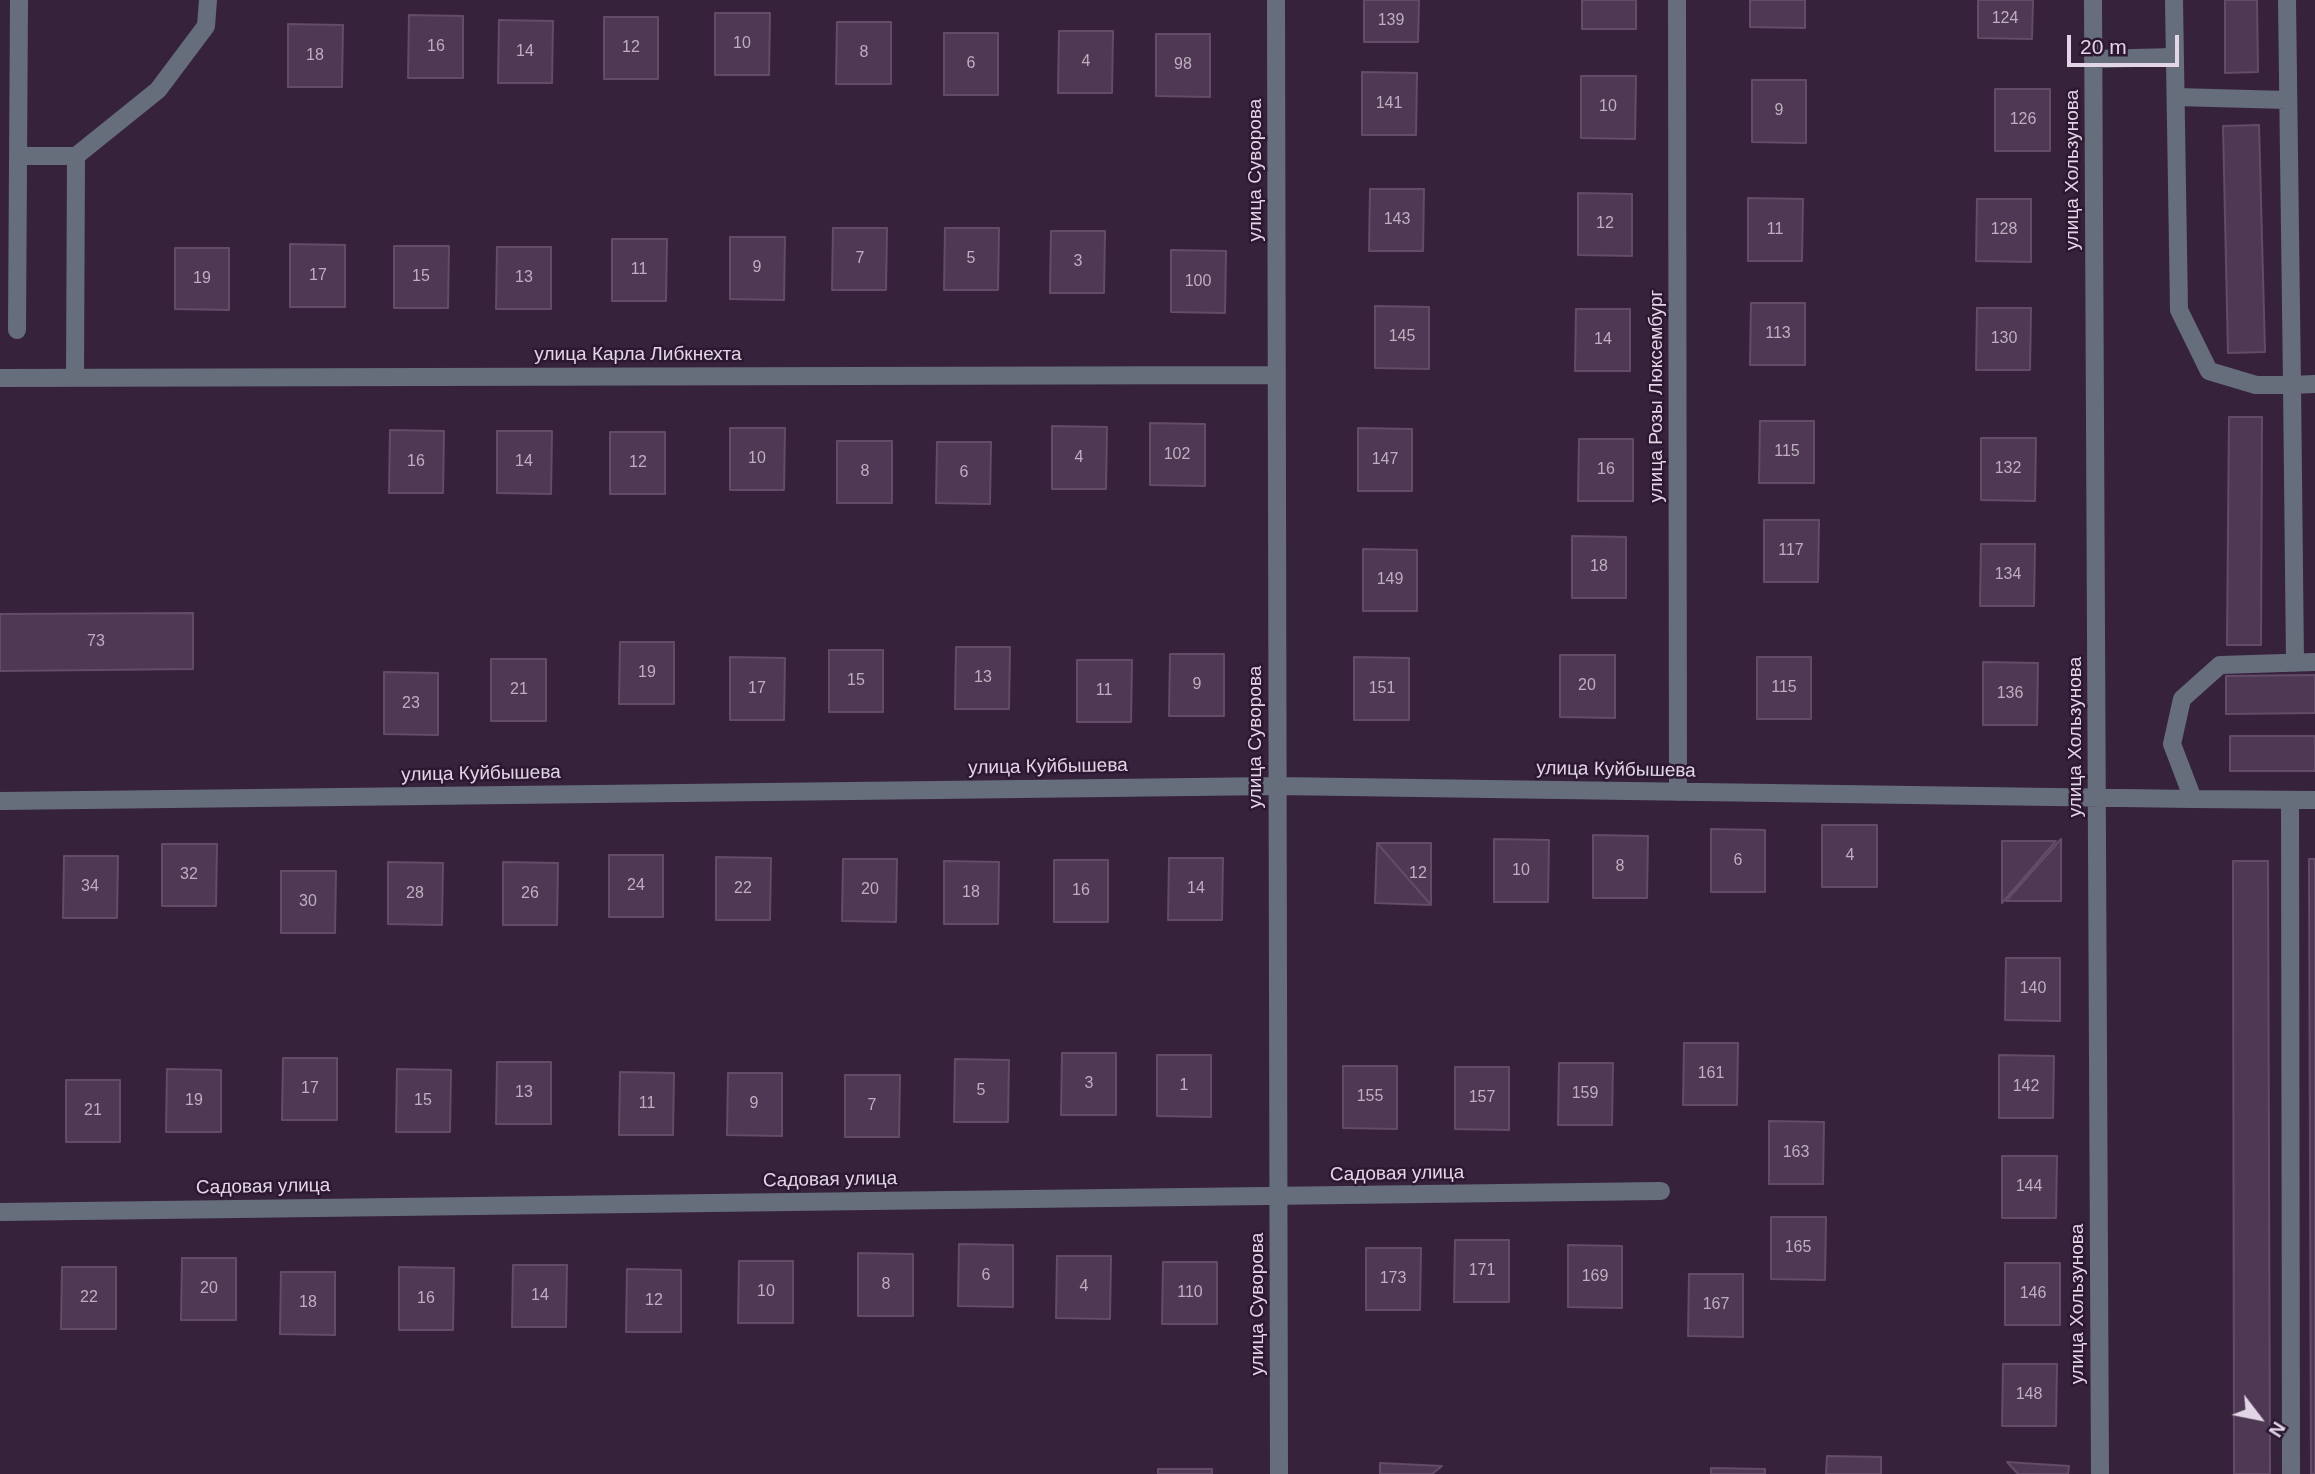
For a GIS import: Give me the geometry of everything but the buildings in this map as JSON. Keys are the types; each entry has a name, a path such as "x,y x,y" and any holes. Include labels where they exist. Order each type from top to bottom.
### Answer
{"street":[{"path":"17,330 19,0"},
{"path":"18,156 76,156 158,90 206,26 208,0"},
{"name":"улица Суворова","path":"1276,0 1279,1474"},
{"name":"улица Розы Люксембург","path":"1677,0 1678,792"},
{"name":"улица Хользунова","path":"2093,0 2100,1474"},
{"path":"2174,0 2179,310 2208,371 2256,385 2315,384"},
{"path":"2287,0 2295,663"},
{"path":"2093,59 2175,57"},
{"path":"2176,97 2287,100"},
{"path":"75,378 76,156"},
{"name":"улица Карла Либкнехта","path":"0,378 1277,375"},
{"path":"2193,799 2172,744 2182,699 2220,665 2315,662"},
{"name":"улица Куйбышева","path":"0,801 1277,786 2315,800"},
{"path":"2290,800 2291,1474"},
{"name":"Садовая улица","path":"0,1212 1661,1191"}]}
